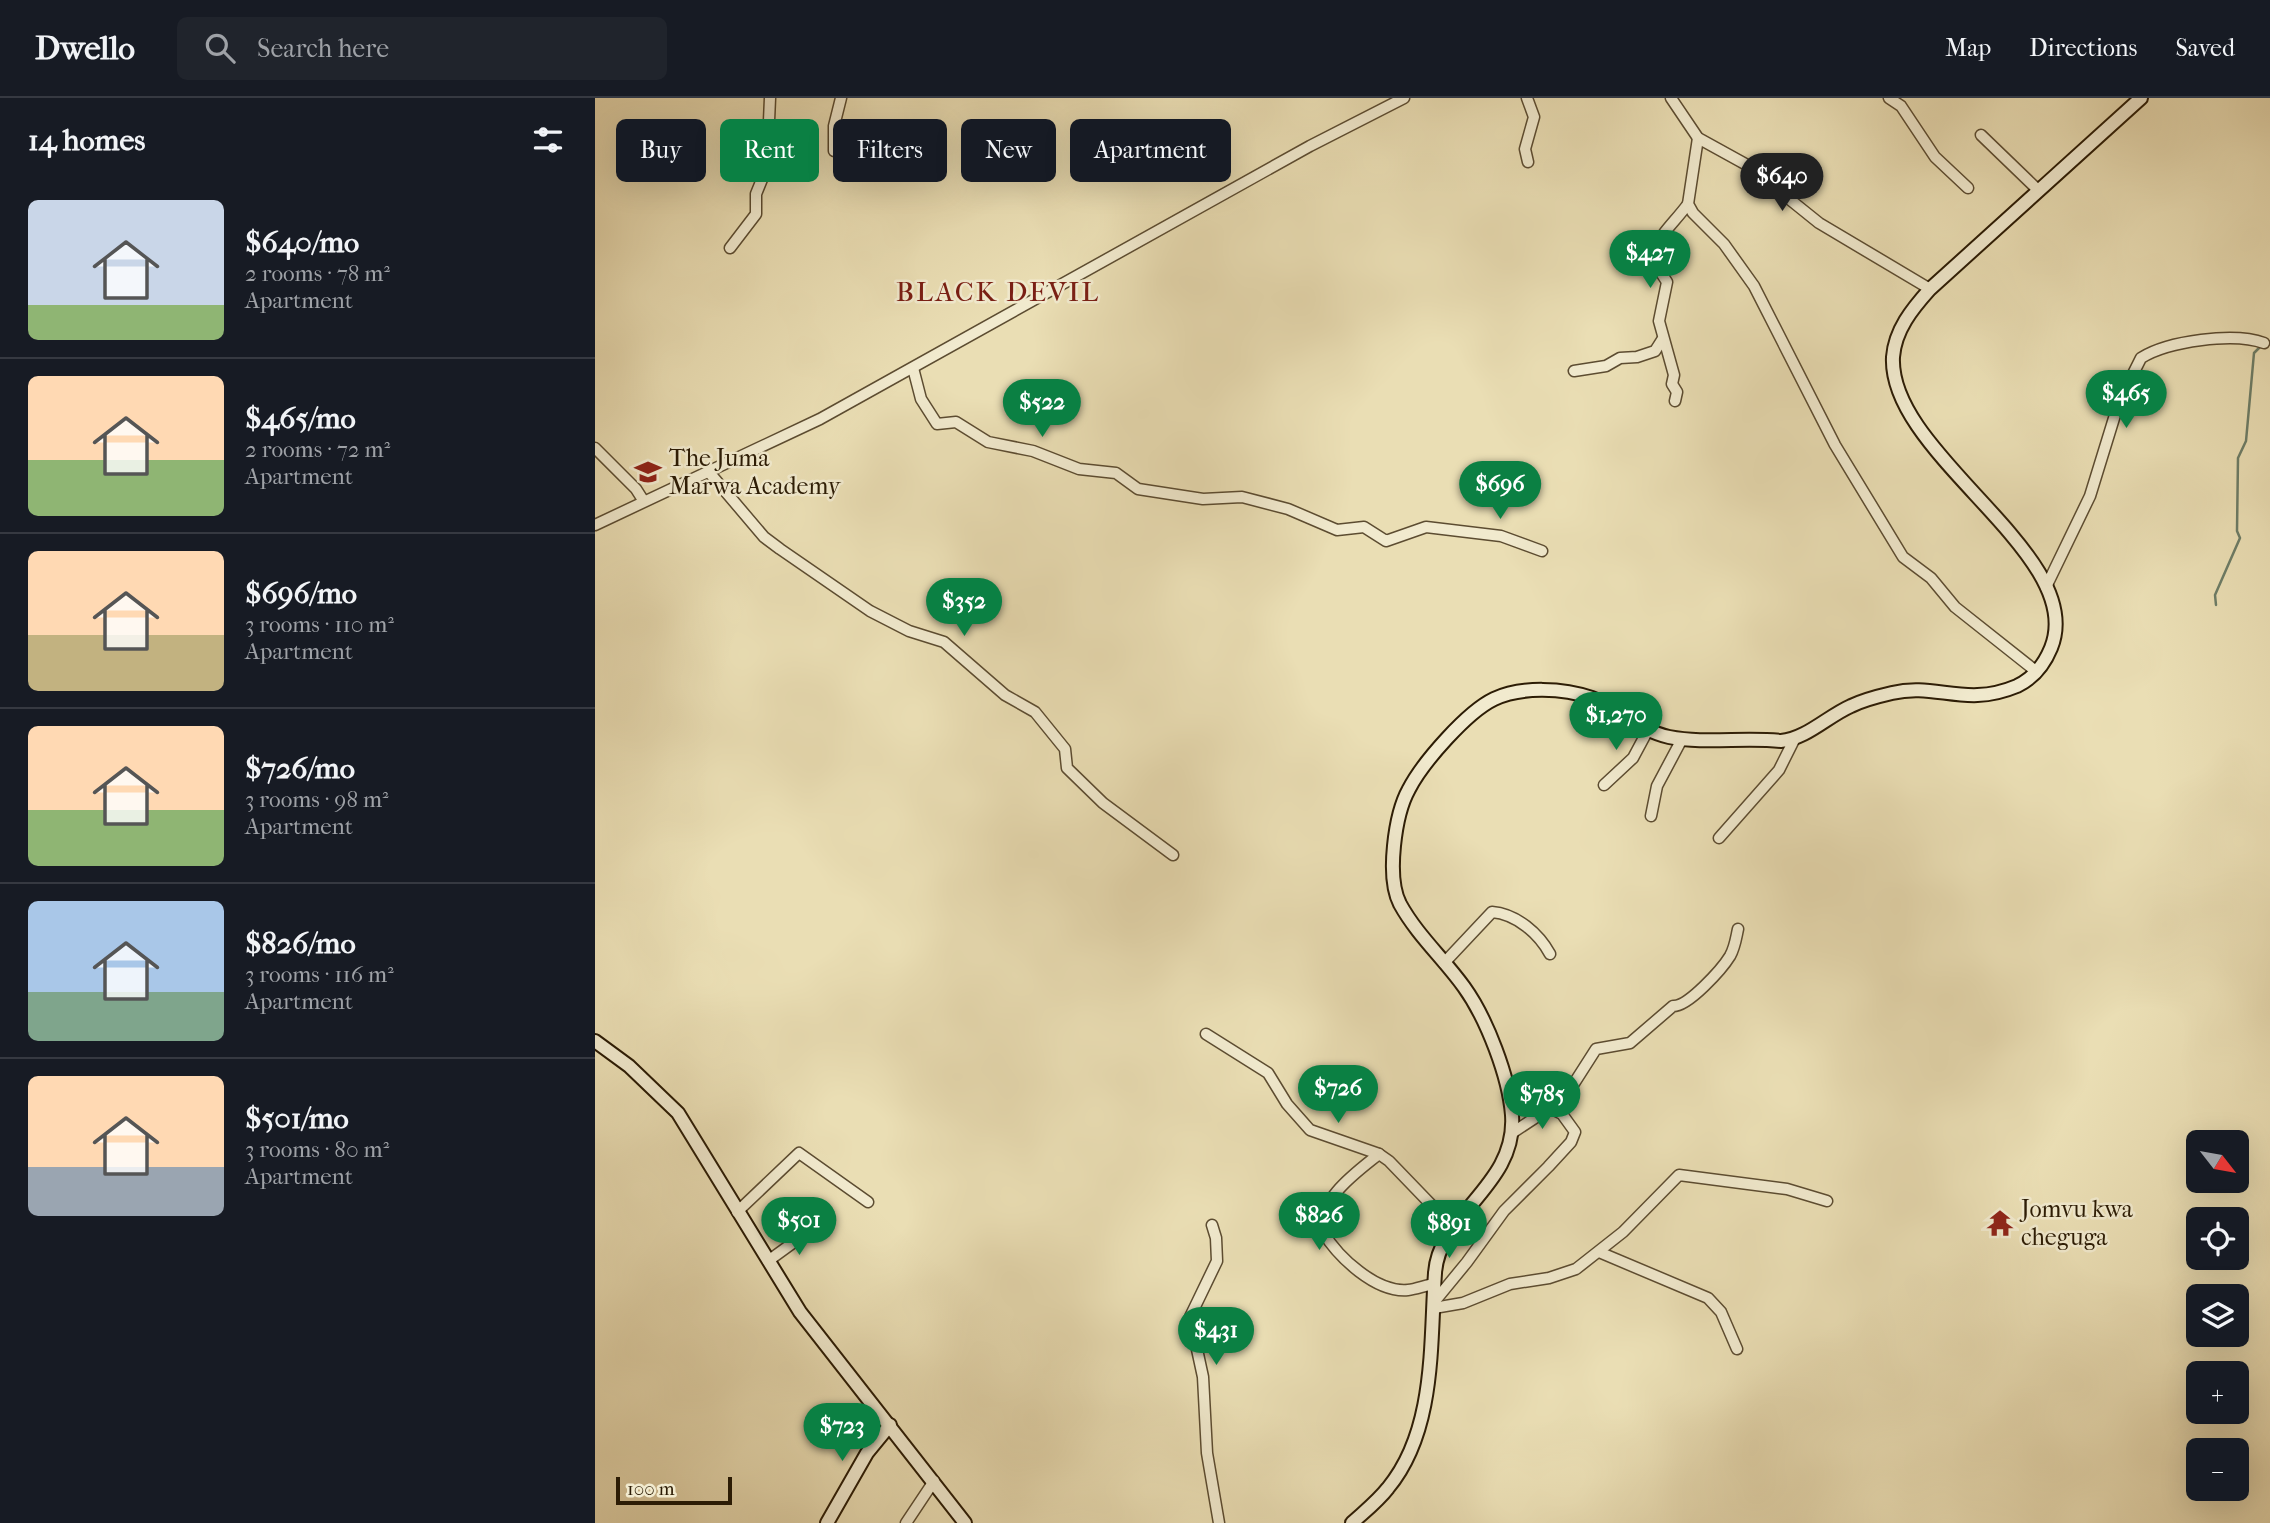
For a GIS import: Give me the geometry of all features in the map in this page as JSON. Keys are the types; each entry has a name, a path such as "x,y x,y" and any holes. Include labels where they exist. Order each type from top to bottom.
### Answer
{"main road":[{"path":"1352,1523 1389,1487 1413,1442 1425,1408 1437,1262 1450,1236 1501,1167 1512,1133 1507,1087 1484,1023 1464,987 1400,904 1393,873 1403,800 1412,783 1437,752 1481,707 1498,697 1521,693 1576,693 1602,702 1648,730 1682,738 1781,741 1795,738 1852,705 1894,692 1914,691 1979,697 2020,685 2037,672 2048,655 2057,628 2056,608 2025,554 1913,419 1898,389 1893,358 1898,335 1911,310 1930,289 2141,98"},
{"path":"595,1041 629,1066 678,1113 737,1212 811,1327 965,1523"},
{"path":"827,1523 867,1452 890,1425"}],"street":[{"path":"730,248 756,214 756,194 767,167 770,98"},
{"path":"836,119 841,98"},
{"path":"595,525 643,500 820,419 1310,146 1404,98"},
{"path":"1527,98 1534,117 1525,149 1528,162"},
{"path":"1671,98 1698,138 1747,165 1819,223 1930,289"},
{"path":"1889,98 1901,106 1935,157 1968,188"},
{"path":"1981,135 2038,190"},
{"path":"1675,401 1677,393 1672,384 1674,375 1662,340 1659,321 1667,282 1653,260 1654,250 1688,204 1698,138"},
{"path":"1688,204 1693,214 1740,262 1755,286 1835,445 1903,557 1931,578 1955,607 2037,672"},
{"path":"2046,587 2090,496 2119,402 2141,358 2165,348 2222,337 2251,338 2264,343"},
{"path":"1574,371 1606,366 1620,358 1637,357 1655,351 1662,340"},
{"path":"913,368 921,399 937,424 955,422 988,442 1033,451 1079,469 1117,473 1138,489 1203,499 1242,497 1288,509 1337,530 1364,527 1386,541 1426,527 1500,536 1542,551"},
{"path":"595,448 636,489 643,500"},
{"path":"708,471 755,527 780,550 870,611 909,631 944,642 1005,695 1035,712 1065,749 1067,768 1103,803 1173,855"},
{"path":"1604,785 1633,758 1648,730"},
{"path":"1651,816 1657,786 1682,738"},
{"path":"1719,838 1779,770 1795,738"},
{"path":"1444,962 1492,912 1500,913 1534,931 1550,954"},
{"path":"1557,1110 1596,1049 1630,1043 1673,1006 1678,1007 1697,994 1729,957 1738,929"},
{"path":"1206,1034 1268,1073 1287,1104 1310,1130 1379,1154 1433,1206 1450,1236 1472,1233 1485,1236"},
{"path":"1434,1305 1504,1211 1573,1139 1574,1128 1557,1110 1547,1109 1512,1133"},
{"path":"737,1212 799,1153 868,1202"},
{"path":"1379,1154 1338,1192 1323,1217 1323,1232 1360,1272 1374,1280 1400,1290 1435,1284"},
{"path":"1434,1305 1463,1303 1510,1284 1564,1273 1599,1252 1655,1203 1679,1175 1787,1189 1827,1200"},
{"path":"1212,1225 1216,1238 1217,1262 1190,1317 1203,1377 1205,1428 1219,1523"},
{"path":"768,1261 812,1229"},
{"path":"1599,1252 1708,1298 1721,1312 1737,1349"},
{"path":"906,1523 934,1481"}],"waterway":[{"path":"2216,605 2215,595 2240,538 2237,531 2238,458 2246,441 2254,353 2262,345"}],"place":[{"name":"The Juma Marwa Academy","path":"648,472"},
{"name":"Jomvu kwa cheguga","path":"2000,1223"}],"district":[{"name":"BLACK DEVIL","path":"998,291"}]}
